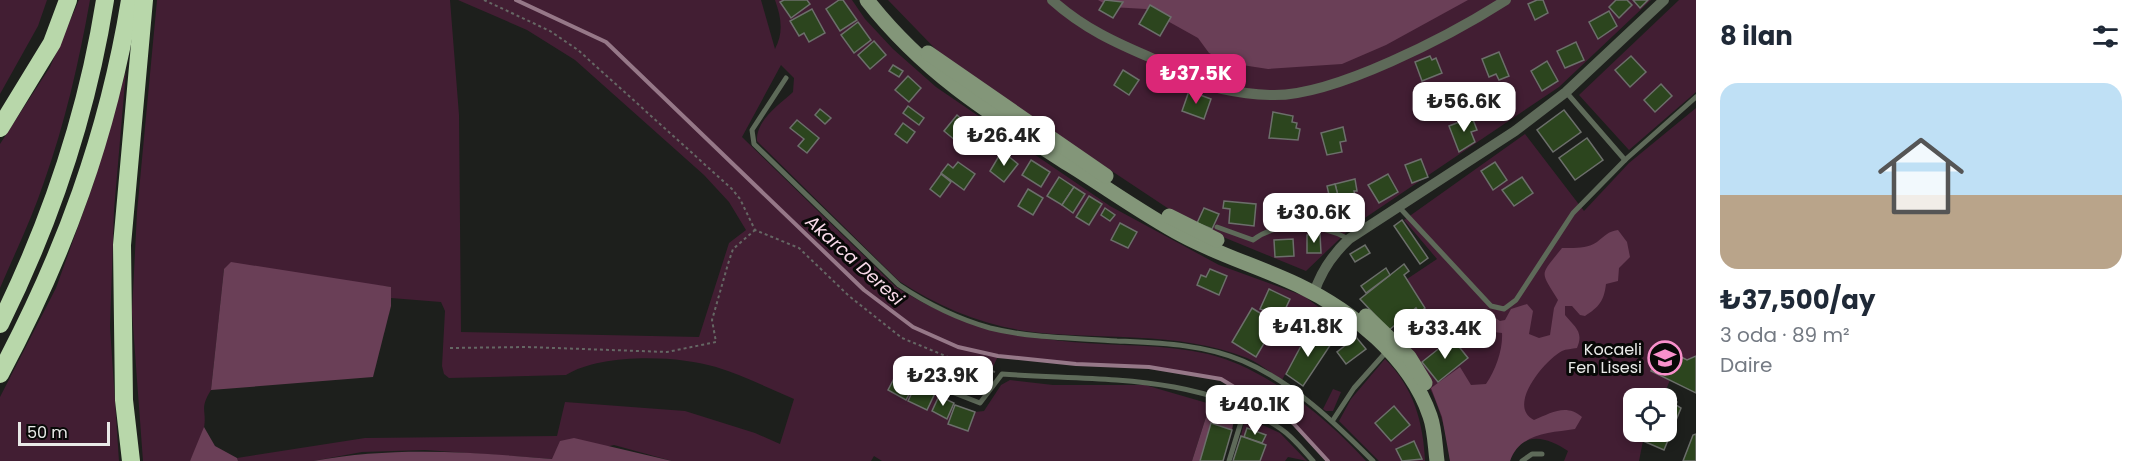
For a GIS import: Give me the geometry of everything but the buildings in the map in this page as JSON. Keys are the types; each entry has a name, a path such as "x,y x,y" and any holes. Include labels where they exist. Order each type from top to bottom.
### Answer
{"highway":[{"path":"0,128 52,43 68,0"},
{"path":"0,324 29,265 77,131 97,47 105,0"},
{"path":"0,374 53,270 100,138 130,0"},
{"path":"131,461 124,400 122,245 144,0"}],"main road":[{"path":"867,0 918,56 976,105 1181,234 1232,259 1316,288 1359,322 1388,350 1414,384 1423,400 1434,432 1437,461"},
{"path":"879,0 934,58 1150,205 1316,288 1366,316 1393,339 1409,357 1434,404 1445,461"}],"street":[{"path":"1052,0 1080,24 1109,41 1154,59 1175,73 1224,89 1272,96 1300,93 1372,69 1457,28 1506,0"},
{"path":"1316,288 1335,252 1349,240 1515,131 1566,92 1664,0"}],"lane":[{"path":"786,78 752,130 754,144 857,247 899,285 925,302 989,327 1070,338 1181,345 1218,353 1266,374 1333,420 1373,461"},
{"path":"1566,92 1624,160"},
{"path":"1399,207 1491,306 1503,309 1516,300 1573,213 1624,160 1696,97"},
{"path":"1217,227 1253,240 1270,229 1290,228 1335,232 1349,240"},
{"path":"1333,420 1354,388 1388,350"},
{"path":"916,378 980,403 1002,375 1160,382 1204,393 1245,409 1281,429 1313,461"},
{"path":"1229,461 1245,409"},
{"path":"1522,461 1533,454 1542,454"}],"path":[{"path":"484,0 550,31 578,50 732,189 740,199 755,230 799,248 849,296 902,338 948,357 1002,375"},
{"path":"450,348 527,347 666,351 716,342 712,320 733,249 755,230"}],"shaded area":[{"path":"0,0 47,0 38,26 0,94"},
{"path":"79,0 90,0 65,115 52,160 29,222 0,288 0,144 50,67"},
{"path":"157,0 450,0 459,115 461,332 699,337 729,243 746,230 729,202 704,175 575,60 527,30 458,0 761,0 775,49 780,37 781,24 775,0 852,0 865,19 893,49 936,87 1110,206 1219,265 1304,296 1321,309 1282,380 1247,358 1193,343 1025,331 992,324 959,313 899,281 757,141 760,126 764,120 793,92 794,78 781,65 742,137 895,286 936,309 1002,331 1072,342 1175,348 1230,361 1252,371 1294,397 1333,428 1366,461 1328,461 1293,423 1221,379 1149,367 1076,364 998,356 983,389 969,395 901,367 898,371 954,403 948,424 968,431 975,412 984,411 1001,385 1010,380 1053,385 1145,385 1207,403 1206,417 1192,461 882,461 874,456 871,461 672,461 614,445 553,459 425,450 362,452 313,461 238,461 237,458 365,438 557,436 565,402 685,411 755,433 780,444 794,399 716,367 661,358 598,363 566,375 449,378 444,374 442,366 445,311 441,302 391,298 391,287 224,269 211,390 204,406 205,422 200,441 190,461 143,461 132,312 137,212"},
{"path":"888,0 1651,0 1559,87 1353,226 1306,271 1206,230 1178,215 949,63"},
{"path":"1098,0 1468,0 1386,45 1342,64 1268,69 1229,63 1209,53 1198,38 1146,9 1111,7"},
{"path":"1679,0 1696,0 1696,92 1629,150 1579,95"},
{"path":"126,71 114,210 110,327 119,461 0,461 0,397 56,288 93,185"},
{"path":"1696,108 1696,356 1687,360 1662,348 1651,371 1670,380 1667,388 1623,388 1623,442 1643,442 1639,461 1564,461 1568,451 1543,439 1535,439 1521,444 1510,461 1450,461 1448,443 1439,410 1417,363 1397,334 1427,311 1407,279 1437,259 1404,220 1525,134 1584,211 1629,163"},
{"path":"1618,230 1627,242 1630,257 1619,268 1618,281 1606,284 1600,303 1585,316 1580,315 1572,306 1565,306 1565,315 1579,334 1577,348 1564,350 1555,356 1538,373 1526,394 1524,405 1526,413 1534,420 1552,412 1570,411 1582,417 1575,429 1536,436 1521,445 1510,461 1450,461 1442,417 1431,388 1460,367 1471,385 1486,384 1498,359 1502,339 1502,333 1468,329 1464,326 1491,315 1500,321 1505,320 1511,309 1527,304 1533,311 1529,334 1539,338 1550,335 1554,308 1558,300 1545,278 1549,264 1562,248 1589,246"},
{"path":"231,262 391,287 391,306 373,377 211,390 224,269"},
{"path":"1385,359 1403,382 1415,406 1422,433 1425,461 1379,461 1339,421 1351,399"},
{"path":"1333,389 1341,392 1333,411 1326,411 1323,409"},
{"path":"1207,403 1235,415 1232,430 1211,424 1200,461 1192,461 1206,417"},
{"path":"1245,417 1280,433 1307,461 1288,457 1285,461 1260,461 1266,445 1262,443 1265,435 1247,428 1244,437 1241,436"},
{"path":"204,427 215,446 237,458 238,461 190,461"},
{"path":"574,438 672,461 313,461 373,453 403,452 492,454 552,459 560,441"}],"waterway":[{"name":"Akarca Deresi","path":"516,0 606,42 864,290 913,327 958,347 998,356 1076,364 1149,367 1221,379 1293,423 1328,461"}],"place":[{"name":"Kocaeli Fen Lisesi","path":"1665,358"}]}
